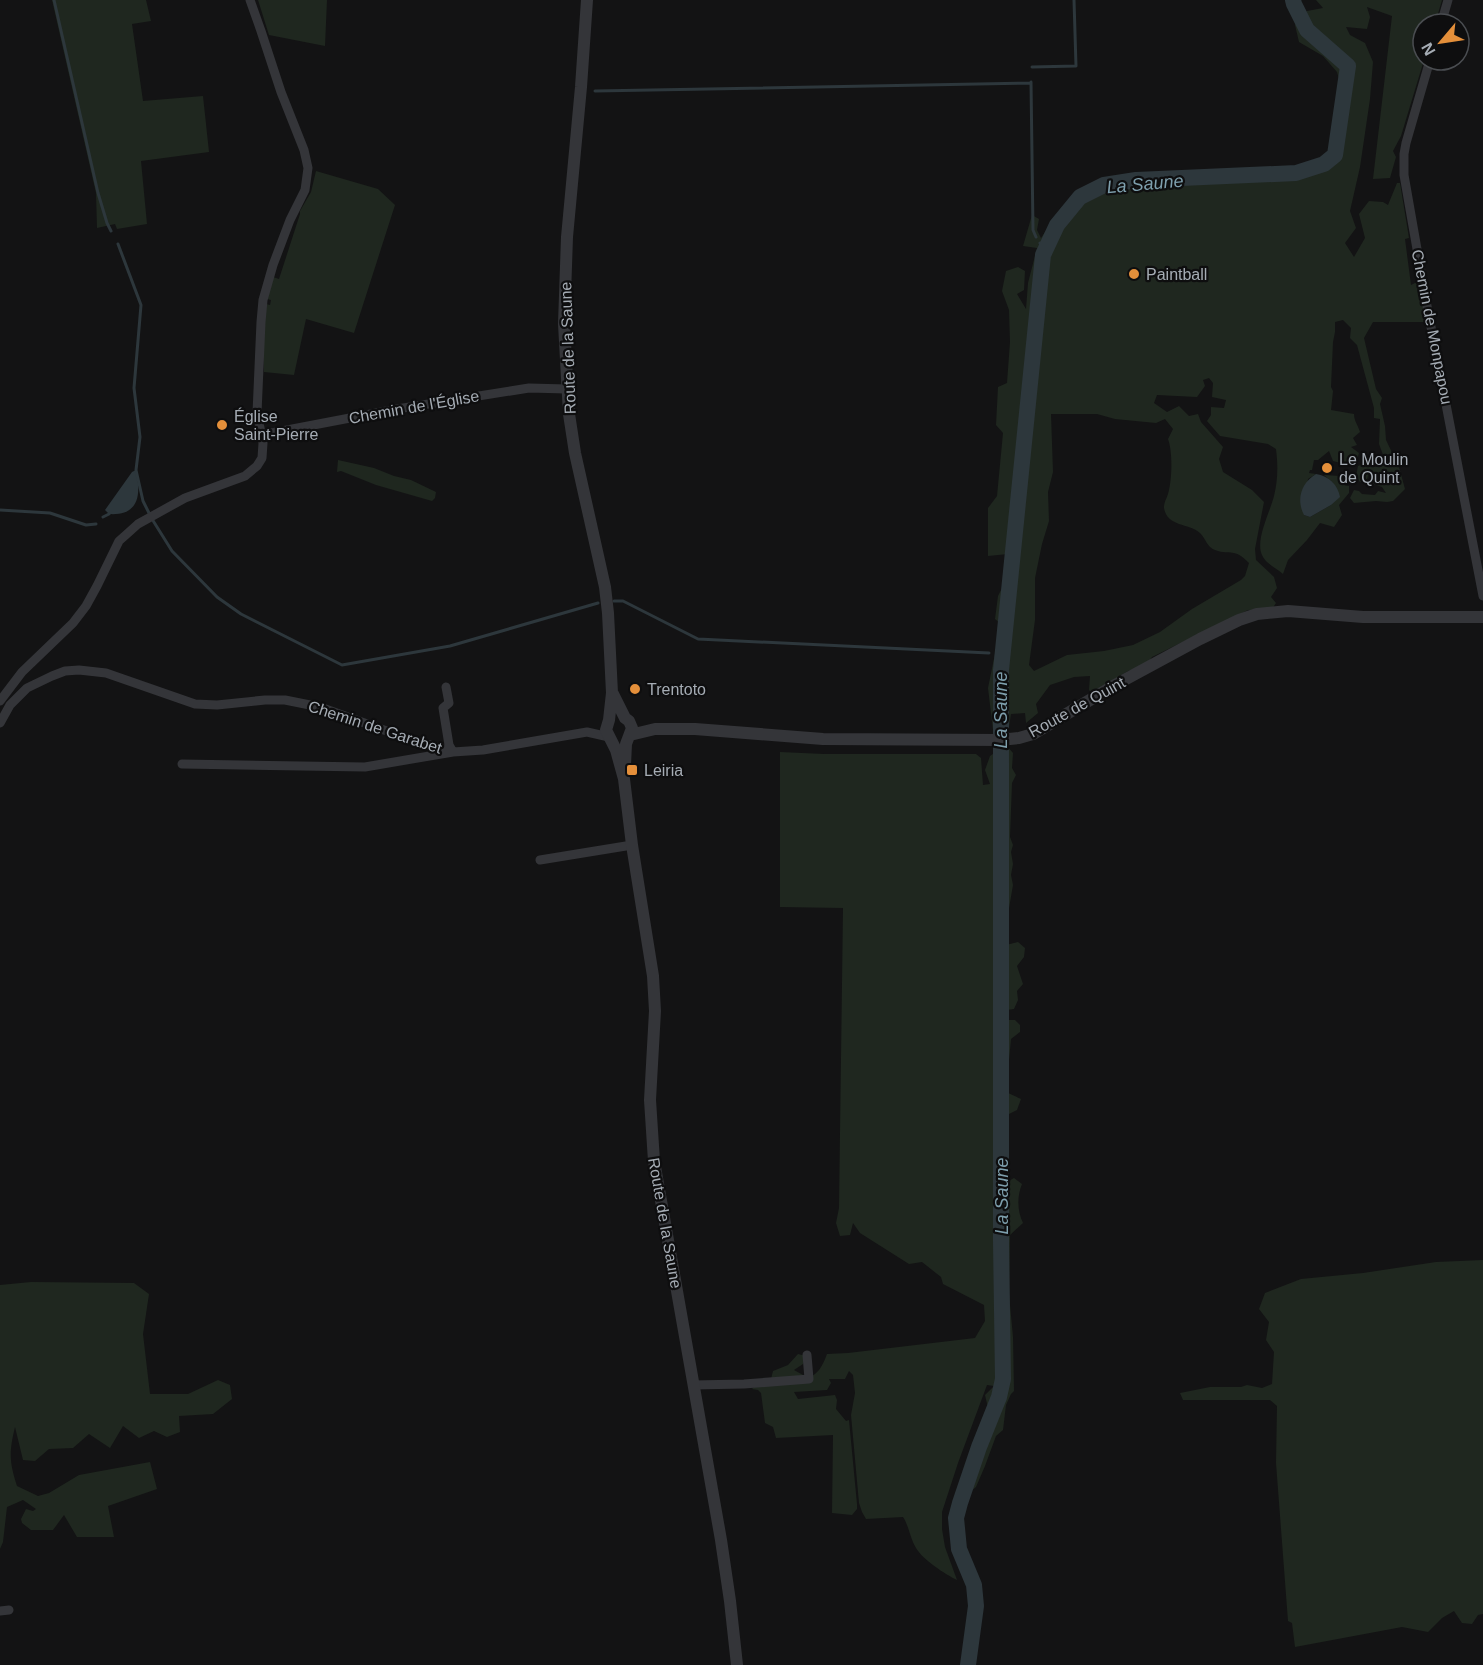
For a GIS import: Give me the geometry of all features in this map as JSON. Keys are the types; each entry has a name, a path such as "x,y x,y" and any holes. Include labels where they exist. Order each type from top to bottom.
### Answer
{"street":[{"path":"0,700 22,672 73,623 86,606 119,541 138,524 185,498 230,482 252,471 262,458 257,413 263,300 273,265 304,190 308,168 304,150 281,92 250,0"},
{"name":"Route de la Saune","path":"586,0 565,267 564,324 569,414 608,613 612,693 608,721"},
{"name":"Chemin de Monpapou","path":"1427,72 1406,143 1404,175 1483,596"},
{"name":"Chemin de l'Église","path":"261,435 397,409 529,388 567,389"},
{"name":"Route de Quint","path":"629,736 655,729 706,729 823,739 1013,739 1033,734 1192,643 1229,624 1257,614 1287,611 1363,617 1483,617"},
{"name":"Chemin de Garabet","path":"0,723 10,705 35,683 65,671 91,670 106,673 195,704 217,705 285,700 320,706 395,734 453,752"},
{"path":"446,687 449,703 443,708 449,745 453,752"},
{"name":"Route de la Saune","path":"612,693 627,719"},
{"path":"617,716 627,719 632,728 629,736 622,741 614,741 606,730 608,721 617,716"},
{"name":"Route de Quint","path":"627,719 655,729"},
{"name":"Chemin de Garabet","path":"182,764 365,767 587,732 608,721"},
{"name":"Chemin de Garabet","path":"587,732 610,738"},
{"name":"Route de la Saune","path":"624,779 625,749 629,736"},
{"name":"Route de la Saune","path":"610,738 616,750 624,779 654,984 655,1011 650,1100 652,1142 727,1574 737,1665"},
{"path":"540,860 632,845"},
{"path":"693,1385 809,1379 807,1355"}],"shaded area":[{"path":"52,0 146,0 151,21 132,24 143,101 203,96 209,152 141,161 147,224 117,229 115,224 97,228 96,193"},
{"path":"258,0 327,0 325,46 269,35"},
{"path":"1316,0 1442,0 1438,12 1411,12 1411,72 1420,72 1401,136 1393,151 1396,157 1390,178 1373,179 1392,16 1367,7 1370,17 1367,29 1346,27 1350,35 1365,43 1373,62 1360,167 1350,211 1356,228 1345,243 1354,257 1365,238 1359,214 1369,201 1383,202 1388,205 1397,183 1400,183 1409,238 1405,239 1411,285 1423,284 1430,322 1373,322 1364,338 1376,389 1382,398 1380,404 1386,440 1399,467 1405,489 1393,501 1387,502 1354,503 1350,498 1354,490 1362,494 1375,495 1378,491 1386,493 1382,487 1370,483 1374,476 1369,473 1367,479 1360,482 1356,476 1358,466 1363,464 1377,467 1377,465 1386,463 1379,444 1380,419 1374,418 1374,408 1357,345 1350,338 1351,328 1343,320 1335,322 1331,410 1354,414 1360,432 1353,438 1357,445 1351,447 1359,453 1352,466 1333,461 1329,451 1318,460 1314,460 1309,473 1316,474 1308,479 1304,515 1310,517 1331,505 1333,483 1324,475 1340,476 1339,484 1349,486 1349,493 1339,505 1342,515 1334,527 1320,523 1288,560 1283,574 1266,560 1260,549 1276,484 1276,449 1268,444 1220,436 1207,421 1211,415 1211,407 1224,408 1226,400 1212,397 1213,383 1209,378 1203,380 1205,386 1197,397 1157,395 1154,403 1167,412 1179,406 1189,416 1198,414 1201,422 1223,447 1219,459 1223,472 1252,490 1264,502 1255,549 1256,560 1274,577 1277,588 1271,597 1276,603 1272,609 1248,610 1152,657 1145,667 1128,671 1092,693 1089,690 1090,676 1074,677 1050,685 1036,704 1038,713 1026,723 1025,713 1011,714 1008,733 993,730 988,688 1001,624 995,619 998,596 1007,578 1008,554 988,556 988,508 997,496 1003,433 996,425 998,387 1007,383 1010,342 1009,310 1002,291 1006,271 1018,267 1025,271 1024,290 1017,294 1026,309 1028,283 1037,248 1023,246 1032,215 1039,219 1037,230 1041,238 1062,207 1090,186 1111,179 1236,173 1301,167 1327,157 1334,143 1341,86 1337,72 1323,56 1299,42 1295,25 1307,11 1323,8","holes":["1051,414 1097,414 1115,419 1156,423 1165,419 1173,429 1168,439 1171,467 1164,506 1166,514 1174,522 1200,533 1212,549 1236,553 1244,558 1249,563 1245,576 1160,632 1133,645 1067,655 1034,671 1029,665 1035,620 1035,578 1049,521 1048,492 1053,472"]},
{"path":"316,171 378,189 395,205 354,333 306,319 294,375 264,372 263,329 266,304 270,305 271,300 267,299 273,277 279,279 300,211 311,192"},
{"path":"338,460 411,480 436,492 435,498 432,501 376,485 341,471 337,472"},
{"path":"136,470 138,495 136,502 127,511 109,514 105,510 132,472"},
{"path":"1316,474 1332,482 1340,497 1310,517 1304,515 1300,498 1307,482"},
{"path":"1006,745 1013,753 1012,768 1016,775 1012,783 1010,837 1013,845 1011,875 1013,885 1007,920 1006,945 1018,942 1025,948 1024,957 1017,966 1023,984 1017,991 1018,1000 1014,1009 1007,1010 1006,1020 1015,1020 1020,1025 1020,1032 1011,1039 1006,1092 1021,1099 1017,1110 1009,1114 1007,1182 1014,1178 1022,1184 1018,1204 1023,1223 1010,1235 1009,1294 1014,1391 1006,1405 1003,1430 996,1436 976,1487 964,1497 957,1490 966,1470 967,1458 973,1453 975,1437 988,1408 985,1395 994,1386 987,1385 942,1512 945,1547 957,1580 919,1553 903,1517 866,1519 862,1512 859,1503 851,1415 855,1393 853,1375 849,1371 845,1379 829,1379 831,1383 827,1390 794,1392 798,1399 835,1395 836,1409 846,1421 849,1420 857,1504 857,1509 852,1515 832,1513 833,1435 776,1438 773,1427 765,1423 761,1393 752,1389 760,1381 771,1379 773,1371 788,1365 798,1354 806,1356 803,1364 794,1370 803,1375 794,1377 803,1382 818,1371 827,1354 975,1338 985,1321 984,1305 943,1284 941,1277 922,1262 909,1264 860,1233 853,1223 850,1235 840,1236 836,1223 839,1208 843,908 780,907 780,752 976,754 981,758 983,785 990,784 985,770 990,756"},
{"path":"1483,1260 1483,1614 1478,1615 1472,1624 1462,1623 1454,1611 1442,1618 1428,1632 1402,1627 1295,1647 1292,1623 1288,1621 1276,1463 1277,1406 1270,1400 1183,1400 1180,1393 1210,1387 1247,1385 1262,1388 1272,1384 1274,1352 1266,1340 1269,1322 1259,1309 1265,1293 1301,1279 1436,1262"},
{"path":"31,1282 134,1283 149,1294 143,1334 150,1394 188,1394 218,1380 230,1385 232,1399 213,1414 179,1416 180,1432 167,1437 154,1431 139,1438 123,1426 110,1448 89,1434 73,1448 49,1449 35,1461 23,1460 15,1427 11,1457 17,1486 38,1496 49,1493 79,1475 150,1462 157,1489 108,1506 114,1537 77,1537 64,1515 53,1530 31,1530 22,1523 21,1519 26,1509 33,1511 36,1509 23,1500 7,1507 3,1542 0,1549 0,1285"}],"waterway":[{"path":"54,0 98,193 111,231"},
{"path":"1032,67 1076,66 1074,0"},
{"name":"La Saune","path":"968,1665 976,1606 974,1585 959,1549 956,1518 979,1447 999,1397 1003,1379 1001,670 1043,255 1057,225 1080,197 1104,185 1136,180 1296,173 1324,164 1335,155 1348,66 1307,30 1293,0"},
{"path":"1031,82 1033,230 1036,237"},
{"path":"595,91 1031,83"},
{"path":"1040,243 1044,251"},
{"path":"118,244 141,305 134,388 140,437 136,470 143,501 150,515"},
{"path":"0,510 50,513 86,525 96,524"},
{"path":"103,517 109,514"},
{"path":"152,519 172,551 217,597 241,614 342,665 450,646 598,603"},
{"path":"614,601 623,601 698,639 989,653"}],"place":[{"name":"Paintball","path":"1134,274"},
{"name":"Église Saint-Pierre","path":"222,425"},
{"name":"Le Moulin de Quint","path":"1327,468"},
{"name":"Trentoto","path":"635,689"},
{"name":"Leiria","path":"632,770"}]}
